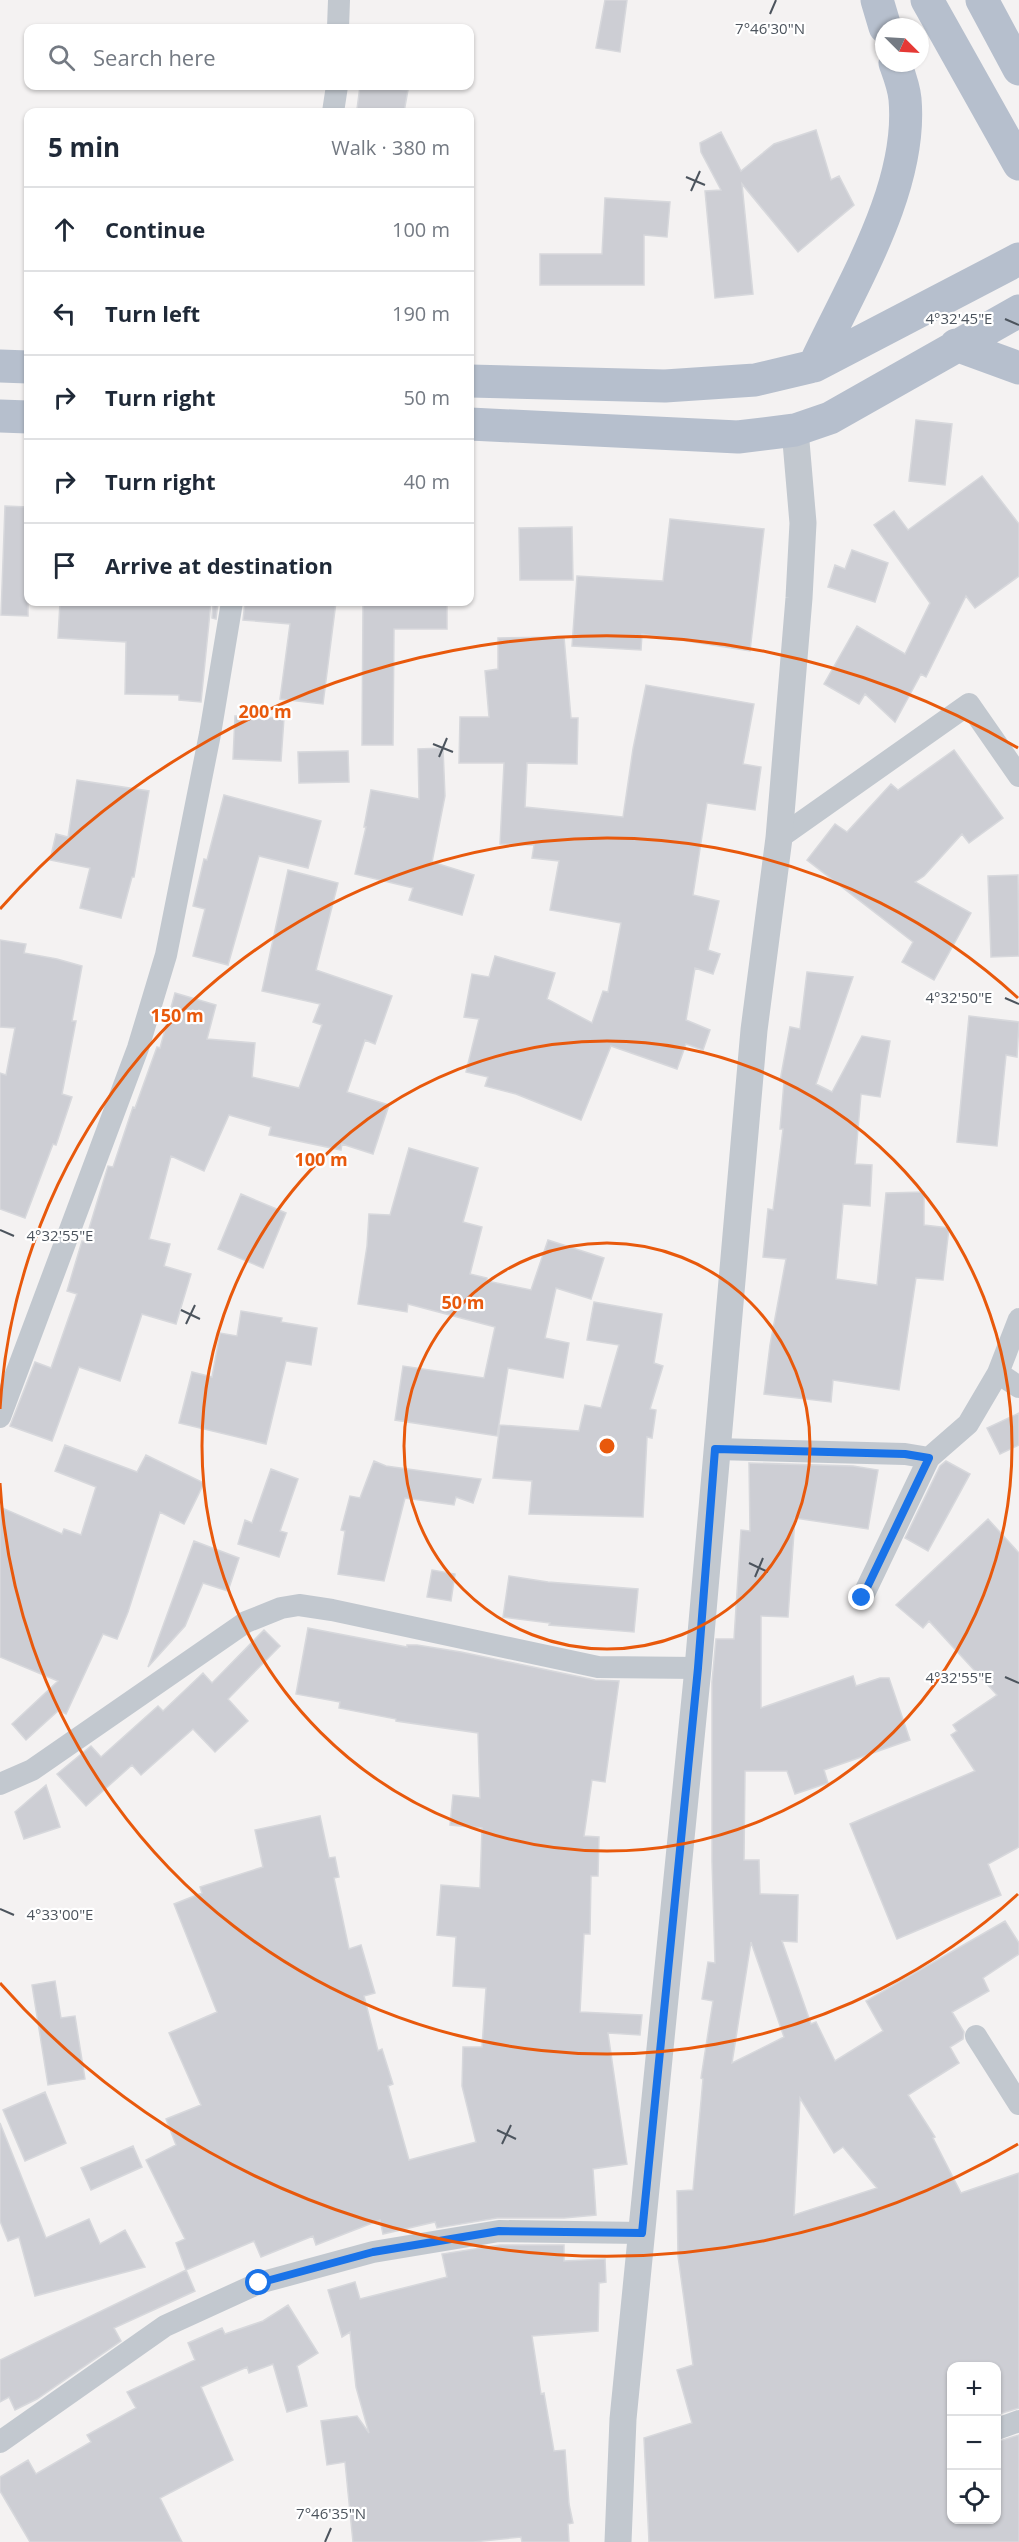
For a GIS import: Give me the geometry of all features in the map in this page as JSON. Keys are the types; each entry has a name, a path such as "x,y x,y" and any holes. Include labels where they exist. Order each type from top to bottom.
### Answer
{"main road":[{"path":"878,0 883,18"},
{"path":"927,0 1019,164"},
{"path":"982,0 1019,69"},
{"path":"814,366 880,229 901,166 905,97 898,72"},
{"path":"474,381 665,386 755,380 814,366 1019,259"},
{"path":"474,424 738,437 795,430 830,418 1019,311"},
{"path":"956,345 1019,368"},
{"path":"0,366 24,367"},
{"path":"0,416 24,417"}],"street":[{"path":"338,24 339,0"},
{"path":"334,108 336,90"},
{"path":"618,2542 623,2419 698,1668 715,1449 754,1030 779,838 803,524 795,430"},
{"path":"0,1417 138,1048 166,955 210,734 231,606"},
{"path":"779,838 969,704 1019,776"},
{"path":"862,1598 929,1458 968,1424 998,1373 1019,1319"},
{"path":"998,1373 1019,1387"},
{"path":"715,1449 905,1454 929,1458"},
{"path":"0,1784 32,1770 246,1622 281,1608 299,1605 332,1610 598,1667 698,1668"},
{"path":"976,2036 1019,2104"},
{"path":"0,2442 165,2326 259,2283 373,2252 499,2231 642,2233"},
{"path":"1001,2428 1019,2421"}],"building":[{"path":"605,0 627,0 620,52 596,48"},
{"path":"359,90 408,90 405,108 357,108"},
{"path":"816,130 831,180 839,176 854,205 798,252 742,184 753,294 715,298 705,191 721,190 701,152 700,143 721,132 741,171 774,144"},
{"path":"605,198 670,202 667,237 644,235 644,285 540,285 540,254 602,254"},
{"path":"916,420 952,424 945,485 909,481"},
{"path":"982,476 1019,524 1019,576 975,608 966,596 926,677 921,674 895,722 865,694 859,704 824,684 857,626 905,654 930,603 874,525 894,511 908,530"},
{"path":"5,506 24,507 24,606 28,606 28,616 1,615"},
{"path":"670,519 764,529 750,651 642,634 641,650 572,646 577,576 663,581"},
{"path":"572,527 573,580 520,580 519,528"},
{"path":"852,550 888,563 875,602 828,587 835,565 845,569"},
{"path":"60,606 211,606 201,702 179,700 179,695 125,694 126,642 58,638"},
{"path":"213,606 218,606 216,619 212,618"},
{"path":"245,606 335,606 323,704 280,699 290,624 243,620"},
{"path":"363,606 447,606 447,629 394,629 393,745 362,745"},
{"path":"564,637 571,718 578,718 577,764 527,763 525,807 623,817 633,749 646,685 754,704 743,764 761,767 755,810 707,803 693,895 719,901 708,950 720,954 713,974 695,968 686,1020 710,1030 703,1050 686,1044 677,1069 611,1046 581,1120 516,1094 485,1086 488,1077 466,1072 479,1019 464,1017 472,974 489,977 495,956 555,973 547,999 592,1023 603,991 608,992 621,923 550,910 559,861 532,858 534,845 500,844 504,763 459,763 460,717 489,717 485,671 498,669 498,638"},
{"path":"235,716 284,718 281,761 233,759"},
{"path":"443,748 445,796 432,862 474,875 462,915 409,900 413,888 355,874 366,827 364,827 371,790 419,799 418,749"},
{"path":"954,750 1003,818 969,843 962,834 924,876 915,882 971,913 934,980 902,962 913,942 807,860 835,824 847,832 891,784 898,790"},
{"path":"348,751 349,782 299,783 298,752"},
{"path":"77,780 149,791 134,877 132,877 121,918 80,908 90,868 50,860 56,834 68,837"},
{"path":"224,795 321,821 308,868 259,856 228,965 193,956 205,909 193,906 204,859 207,860"},
{"path":"288,870 338,883 316,970 392,996 375,1044 365,1040 347,1092 389,1105 373,1154 342,1144 341,1150 269,1135 271,1127 229,1115 204,1171 171,1156 149,1239 170,1244 164,1266 191,1274 176,1324 142,1314 120,1381 79,1367 52,1441 10,1426 35,1362 51,1368 77,1294 67,1291 82,1241 85,1242 108,1166 113,1167 133,1107 135,1108 157,1047 160,1048 175,993 216,1005 207,1039 255,1043 252,1077 299,1088 322,1025 313,1022 320,1004 262,991"},
{"path":"1018,875 1019,956 991,957 988,876"},
{"path":"0,940 26,944 24,953 82,966 72,1021 76,1021 62,1094 72,1097 56,1145 53,1144 25,1218 0,1209 0,1073 6,1075 15,1028 0,1027"},
{"path":"807,972 853,977 816,1084 832,1092 862,1036 890,1041 880,1097 861,1094 855,1164 872,1165 870,1206 843,1204 836,1279 877,1285 886,1193 924,1192 924,1225 949,1228 943,1280 916,1278 899,1390 833,1380 831,1402 764,1394 770,1345 786,1259 763,1257 768,1209 773,1210 783,1129 780,1129 784,1082 780,1081 790,1027 800,1029"},
{"path":"969,1016 1019,1022 1017,1057 1006,1055 997,1146 957,1142"},
{"path":"409,1148 478,1168 463,1222 482,1227 470,1274 487,1278 487,1281 531,1290 548,1240 604,1258 591,1299 556,1288 545,1338 569,1343 563,1378 508,1368 497,1436 395,1420 403,1366 484,1378 495,1327 408,1304 407,1312 358,1304 367,1246 369,1214 390,1215"},
{"path":"241,1194 286,1213 263,1268 218,1249"},
{"path":"594,1302 662,1314 654,1363 663,1366 650,1409 656,1410 652,1438 647,1437 643,1517 529,1514 532,1481 493,1478 500,1425 579,1431 585,1405 601,1408 619,1345 587,1340"},
{"path":"241,1311 282,1318 281,1322 317,1328 311,1365 286,1361 266,1444 179,1423 192,1372 212,1377 220,1333 237,1336"},
{"path":"1019,1413 1019,1445 1000,1454 987,1428"},
{"path":"65,1445 137,1472 146,1455 204,1483 184,1524 160,1512 117,1639 103,1634 66,1714 59,1710 26,1740 12,1724 58,1681 0,1657 0,1507 62,1534 64,1529 81,1535 96,1487 55,1471"},
{"path":"374,1461 386,1466 481,1479 473,1503 456,1497 454,1505 405,1498 384,1581 338,1574 345,1531 341,1530 350,1496 360,1498"},
{"path":"946,1461 970,1474 928,1551 905,1538 940,1466"},
{"path":"749,1463 853,1466 878,1470 868,1529 795,1518 788,1617 761,1616 761,1708 853,1676 856,1686 880,1678 889,1678 910,1740 824,1770 828,1783 795,1794 787,1771 745,1771 744,1860 759,1860 760,1894 798,1895 797,1942 782,1941 811,2024 816,2022 835,2061 883,2031 866,2001 1005,1921 1019,1943 1019,1954 983,1978 989,1991 952,2012 964,2032 963,2039 950,2047 959,2063 908,2095 935,2137 933,2138 961,2193 1019,2173 1019,2408 1001,2413 1001,2362 947,2362 947,2524 1001,2524 1001,2440 1019,2435 1019,2542 649,2542 644,2438 692,2423 677,2370 693,2365 678,2256 677,2191 693,2190 703,2079 701,2078 713,2001 702,1999 708,1962 715,1963 712,1861 712,1682 716,1639 734,1639 741,1530 750,1531","holes":["751,1942 784,2037 732,2063","800,2098 834,2153 843,2147 877,2188 794,2215"]},
{"path":"271,1469 298,1479 280,1531 287,1533 279,1557 238,1544 245,1520 252,1523"},
{"path":"988,1519 1019,1553 1019,1847 988,1864 1001,1895 897,1939 850,1824 975,1771 951,1735 957,1731 953,1725 997,1695 929,1621 923,1628 896,1605"},
{"path":"194,1541 239,1558 228,1591 203,1583 185,1626 148,1667"},
{"path":"432,1570 455,1574 451,1601 427,1597"},
{"path":"509,1576 548,1582 638,1589 634,1632 549,1625 550,1623 503,1617"},
{"path":"308,1628 407,1647 407,1645 417,1645 461,1652 595,1680 619,1681 605,1782 592,1780 584,1836 599,1837 598,1876 591,1876 590,1934 584,1934 580,2012 642,2015 640,2035 608,2033 627,2164 593,2169 596,2215 564,2218 497,2218 437,2228 435,2222 383,2234 380,2220 316,2245 313,2236 261,2257 254,2241 186,2270 176,2243 185,2239 146,2160 176,2145 166,2119 201,2105 169,2033 217,2012 174,1904 202,1893 200,1887 263,1867 255,1830 320,1816 329,1858 335,1857 339,1877 334,1878 349,1949 361,1945 375,1993 364,1996 378,2051 382,2049 393,2084 388,2086 409,2160 476,2142 462,2086 463,2047 482,2047 486,1988 453,1986 456,1937 437,1935 441,1885 480,1888 482,1828 450,1825 453,1795 480,1798 478,1733 396,1721 396,1719 339,1708 340,1702 296,1694"},
{"path":"264,1630 280,1646 228,1699 248,1721 215,1752 193,1729 141,1775 132,1765 86,1806 57,1774 91,1746 101,1757 158,1706 163,1711 203,1673 212,1683"},
{"path":"46,1785 60,1827 24,1839 15,1812"},
{"path":"55,1981 61,2018 75,2016 85,2079 48,2085 32,1985"},
{"path":"45,2092 66,2143 25,2161 3,2110"},
{"path":"0,2123 46,2238 89,2219 100,2244 125,2230 145,2267 35,2296 19,2237 8,2241 0,2221"},
{"path":"133,2146 142,2167 91,2190 81,2168"},
{"path":"500,2245 564,2245 564,2261 605,2259 606,2282 599,2283 598,2331 532,2336 541,2394 544,2393 554,2451 565,2450 569,2504 573,2523 568,2524 569,2542 522,2542 521,2537 473,2542 353,2542 345,2462 327,2465 321,2421 357,2416 369,2433 356,2387 350,2332 342,2337 328,2290 355,2282 360,2299 447,2277 442,2254"},
{"path":"186,2270 195,2291 114,2328 121,2341 37,2399 15,2410 9,2397 0,2402 0,2360"},
{"path":"288,2305 318,2353 297,2366 307,2406 287,2412 273,2364 249,2373 247,2367 201,2387 233,2460 160,2498 182,2542 30,2542 0,2491 0,2477 28,2460 36,2474 91,2442 87,2435 136,2408 127,2392 195,2360 188,2343 222,2328 225,2334 263,2321"}],"route":[{"path":"259,2283 373,2252 499,2231 642,2233 698,1668 715,1449 905,1454 929,1458 862,1598"}]}
